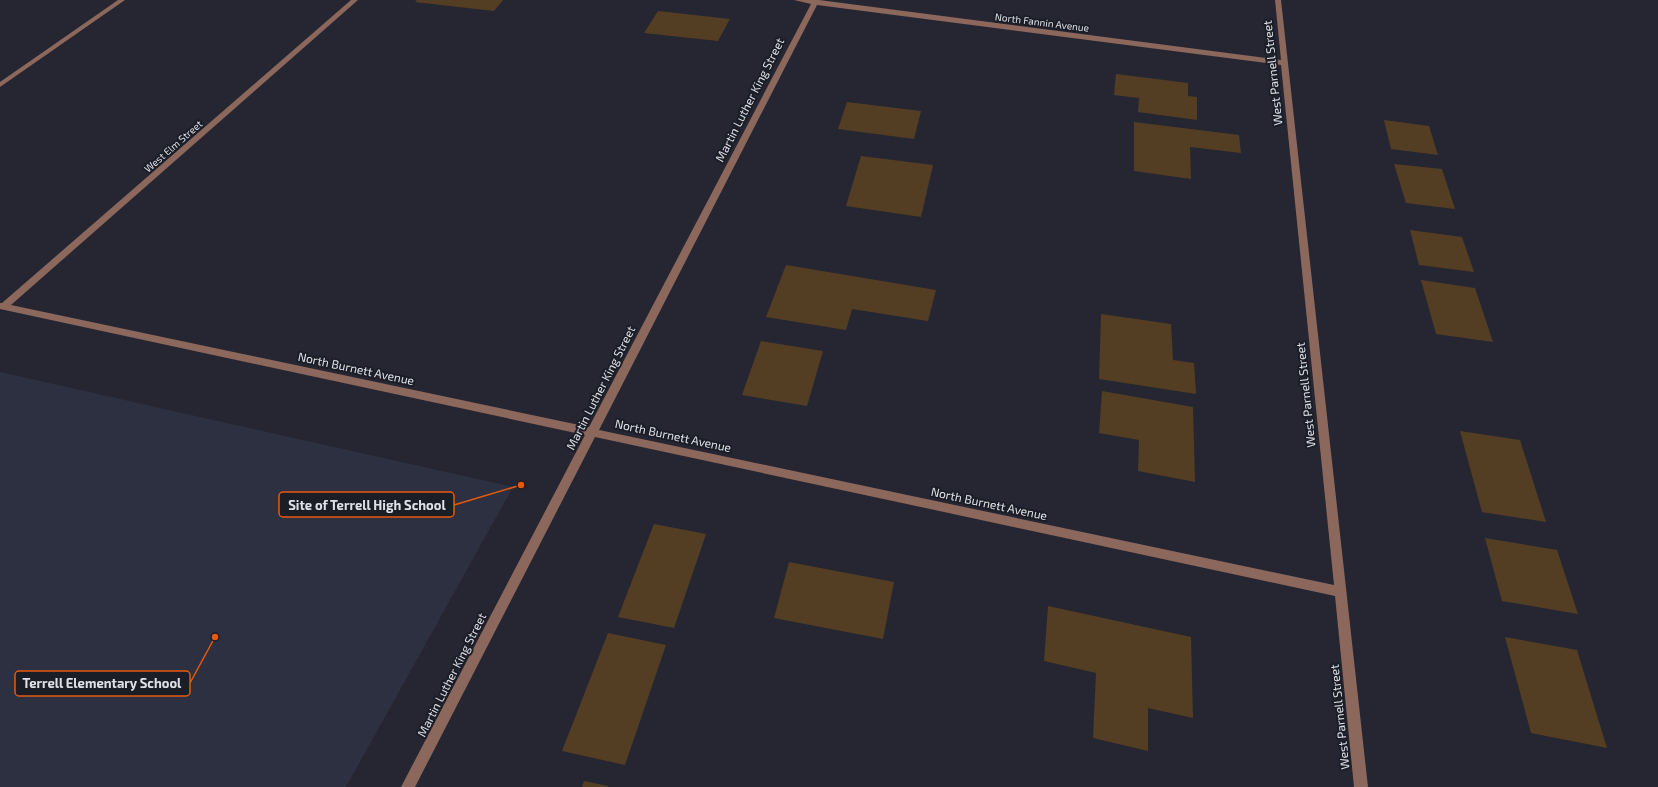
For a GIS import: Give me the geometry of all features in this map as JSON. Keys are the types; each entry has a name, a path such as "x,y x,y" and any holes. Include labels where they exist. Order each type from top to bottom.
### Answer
{"street":[{"path":"0,84 122,0"},
{"name":"West Elm Street","path":"2,306 355,0"},
{"name":"North Fannin Avenue","path":"797,0 816,1 1285,63"},
{"name":"West Parnell Street","path":"1278,0 1361,787"},
{"name":"Martin Luther King Street","path":"408,787 816,1"},
{"name":"North Burnett Avenue","path":"2,306 1340,592"}],"shaded area":[{"path":"0,372 513,487 346,787 0,787"}],"building":[{"path":"417,0 503,0 494,11 415,2"},
{"path":"658,11 730,19 718,41 644,33"},
{"path":"1116,74 1188,83 1188,96 1197,97 1197,120 1138,112 1139,98 1114,95"},
{"path":"847,102 921,111 914,139 838,129"},
{"path":"1384,120 1429,126 1438,155 1391,149"},
{"path":"1134,122 1239,135 1241,153 1190,147 1191,179 1134,171"},
{"path":"861,156 933,165 921,217 846,206"},
{"path":"1394,164 1442,169 1455,209 1406,203"},
{"path":"1410,230 1462,237 1474,272 1419,265"},
{"path":"786,265 936,290 928,321 852,309 846,330 766,317"},
{"path":"1421,280 1475,288 1493,342 1436,334"},
{"path":"1101,314 1171,324 1173,360 1194,363 1196,394 1099,379"},
{"path":"761,341 823,351 807,406 742,395"},
{"path":"1102,391 1193,407 1195,482 1138,471 1139,440 1099,433"},
{"path":"1460,431 1520,440 1546,522 1482,512"},
{"path":"654,524 706,534 674,628 618,617"},
{"path":"1485,538 1557,550 1578,614 1502,601"},
{"path":"789,562 894,582 883,639 774,618"},
{"path":"1048,606 1191,637 1193,718 1148,708 1148,751 1093,738 1096,673 1044,661"},
{"path":"608,633 666,645 625,765 562,751"},
{"path":"1505,637 1577,650 1607,748 1531,733"},
{"path":"584,781 608,786 608,787 582,787"}],"place":[{"name":"Site of Terrell High School","path":"521,485"},
{"name":"Terrell Elementary School","path":"215,637"}]}
